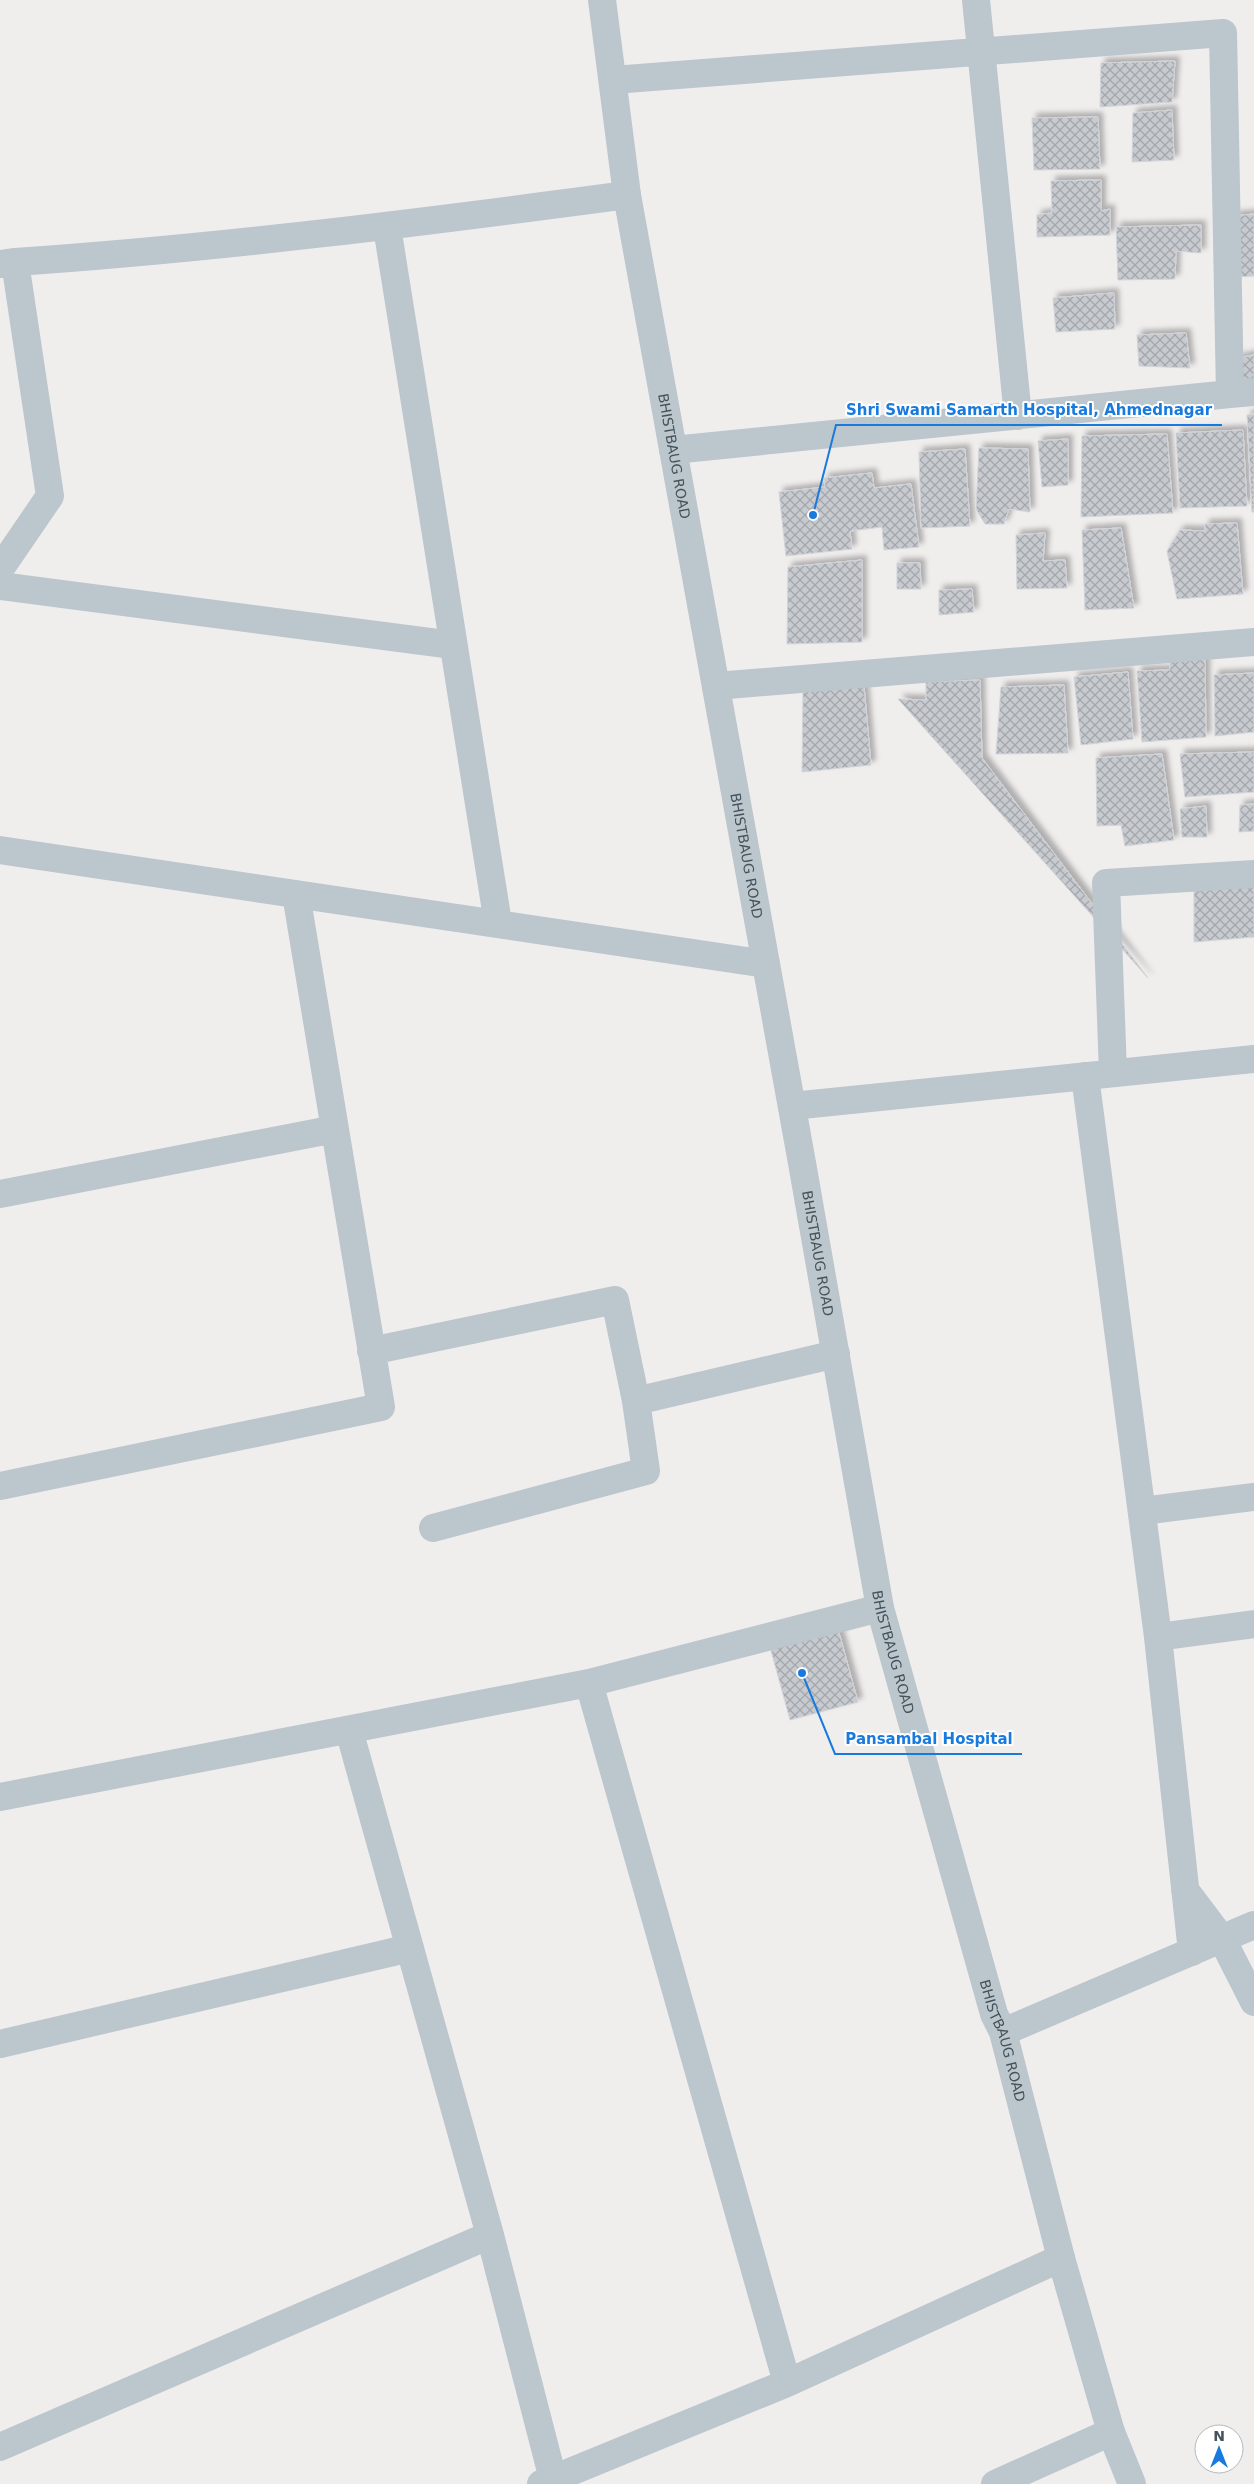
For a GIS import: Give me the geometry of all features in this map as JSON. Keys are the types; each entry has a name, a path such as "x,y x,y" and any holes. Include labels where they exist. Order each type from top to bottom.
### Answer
{"street":[{"name":"BHISTBAUG ROAD","path":"602,0 627,195 792,1106 880,1608 958,1893 994,2014 1003,2032 1061,2258 1111,2432 1132,2484"},
{"path":"976,0 1018,416"},
{"path":"613,80 1223,33 1242,393 673,450"},
{"path":"0,569 50,496 7,263 108,255 387,227 627,195"},
{"path":"387,227 498,923"},
{"path":"0,586 453,646"},
{"path":"716,686 1254,642"},
{"path":"0,850 766,964"},
{"path":"1113,1073 1106,883 1254,874"},
{"path":"0,1486 381,1407 296,894"},
{"path":"792,1106 1254,1059"},
{"path":"1085,1076 1158,1637 1192,1952"},
{"path":"0,1194 335,1129"},
{"path":"371,1351 615,1300 636,1402 646,1471 433,1528"},
{"path":"636,1402 836,1354"},
{"path":"1142,1511 1254,1497"},
{"path":"0,1797 588,1683 880,1608"},
{"path":"1158,1637 1254,1624"},
{"path":"588,1683 787,2382"},
{"path":"349,1730 490,2235 547,2481 787,2382 1061,2258"},
{"path":"1185,1890 1222,1939 1254,2002"},
{"path":"1003,2032 1254,1925"},
{"path":"0,2044 410,1948"},
{"path":"0,2447 490,2235"},
{"path":"995,2484 1111,2432"}],"building":[{"path":"1175,61 1172,102 1100,107 1101,63"},
{"path":"1172,110 1174,160 1132,162 1133,113"},
{"path":"1098,117 1100,169 1034,170 1032,118"},
{"path":"1101,180 1101,211 1110,209 1110,235 1037,237 1037,215 1052,213 1051,181"},
{"path":"1254,214 1254,276 1236,277 1234,216"},
{"path":"1201,225 1201,253 1176,251 1175,279 1118,280 1116,227"},
{"path":"1114,293 1115,329 1056,332 1053,298"},
{"path":"1186,333 1190,368 1139,366 1137,335"},
{"path":"1254,355 1254,388 1240,387 1237,358"},
{"path":"1254,414 1254,512 1252,512 1247,415"},
{"path":"1243,430 1247,506 1180,508 1176,433"},
{"path":"1167,434 1173,513 1081,517 1082,436"},
{"path":"1068,439 1068,485 1042,487 1038,441"},
{"path":"979,448 1028,449 1030,512 1009,509 1004,524 985,524 976,509"},
{"path":"965,449 970,526 921,528 919,452"},
{"path":"872,473 874,488 911,484 919,547 884,550 882,527 850,531 852,549 786,556 779,492 825,487 824,478"},
{"path":"1237,523 1243,594 1177,599 1167,551 1180,530 1205,531 1205,524"},
{"path":"1121,528 1134,608 1085,610 1082,530"},
{"path":"1045,533 1043,561 1065,560 1067,588 1017,589 1016,535"},
{"path":"862,560 862,642 787,644 788,567"},
{"path":"897,563 920,563 921,589 897,589"},
{"path":"972,589 974,612 939,615 939,590"},
{"path":"1205,658 1206,737 1142,742 1137,671 1170,670 1169,661"},
{"path":"1128,672 1133,739 1081,745 1074,677"},
{"path":"1254,673 1254,732 1215,736 1214,675"},
{"path":"980,680 982,758 1148,978 898,699 926,700 926,682"},
{"path":"1064,685 1068,753 996,754 1001,687"},
{"path":"864,686 871,765 802,772 803,691"},
{"path":"1254,752 1254,792 1185,797 1180,754"},
{"path":"1162,754 1174,840 1125,846 1121,825 1097,826 1096,758"},
{"path":"1254,804 1254,831 1239,832 1240,805"},
{"path":"1206,806 1207,837 1182,837 1180,809"},
{"path":"1254,885 1254,937 1194,942 1194,889"},
{"path":"838,1629 858,1702 790,1720 770,1647"}],"place":[{"name":"Shri Swami Samarth Hospital, Ahmednagar","path":"813,515"},
{"name":"Pansambal Hospital","path":"802,1673"}]}
